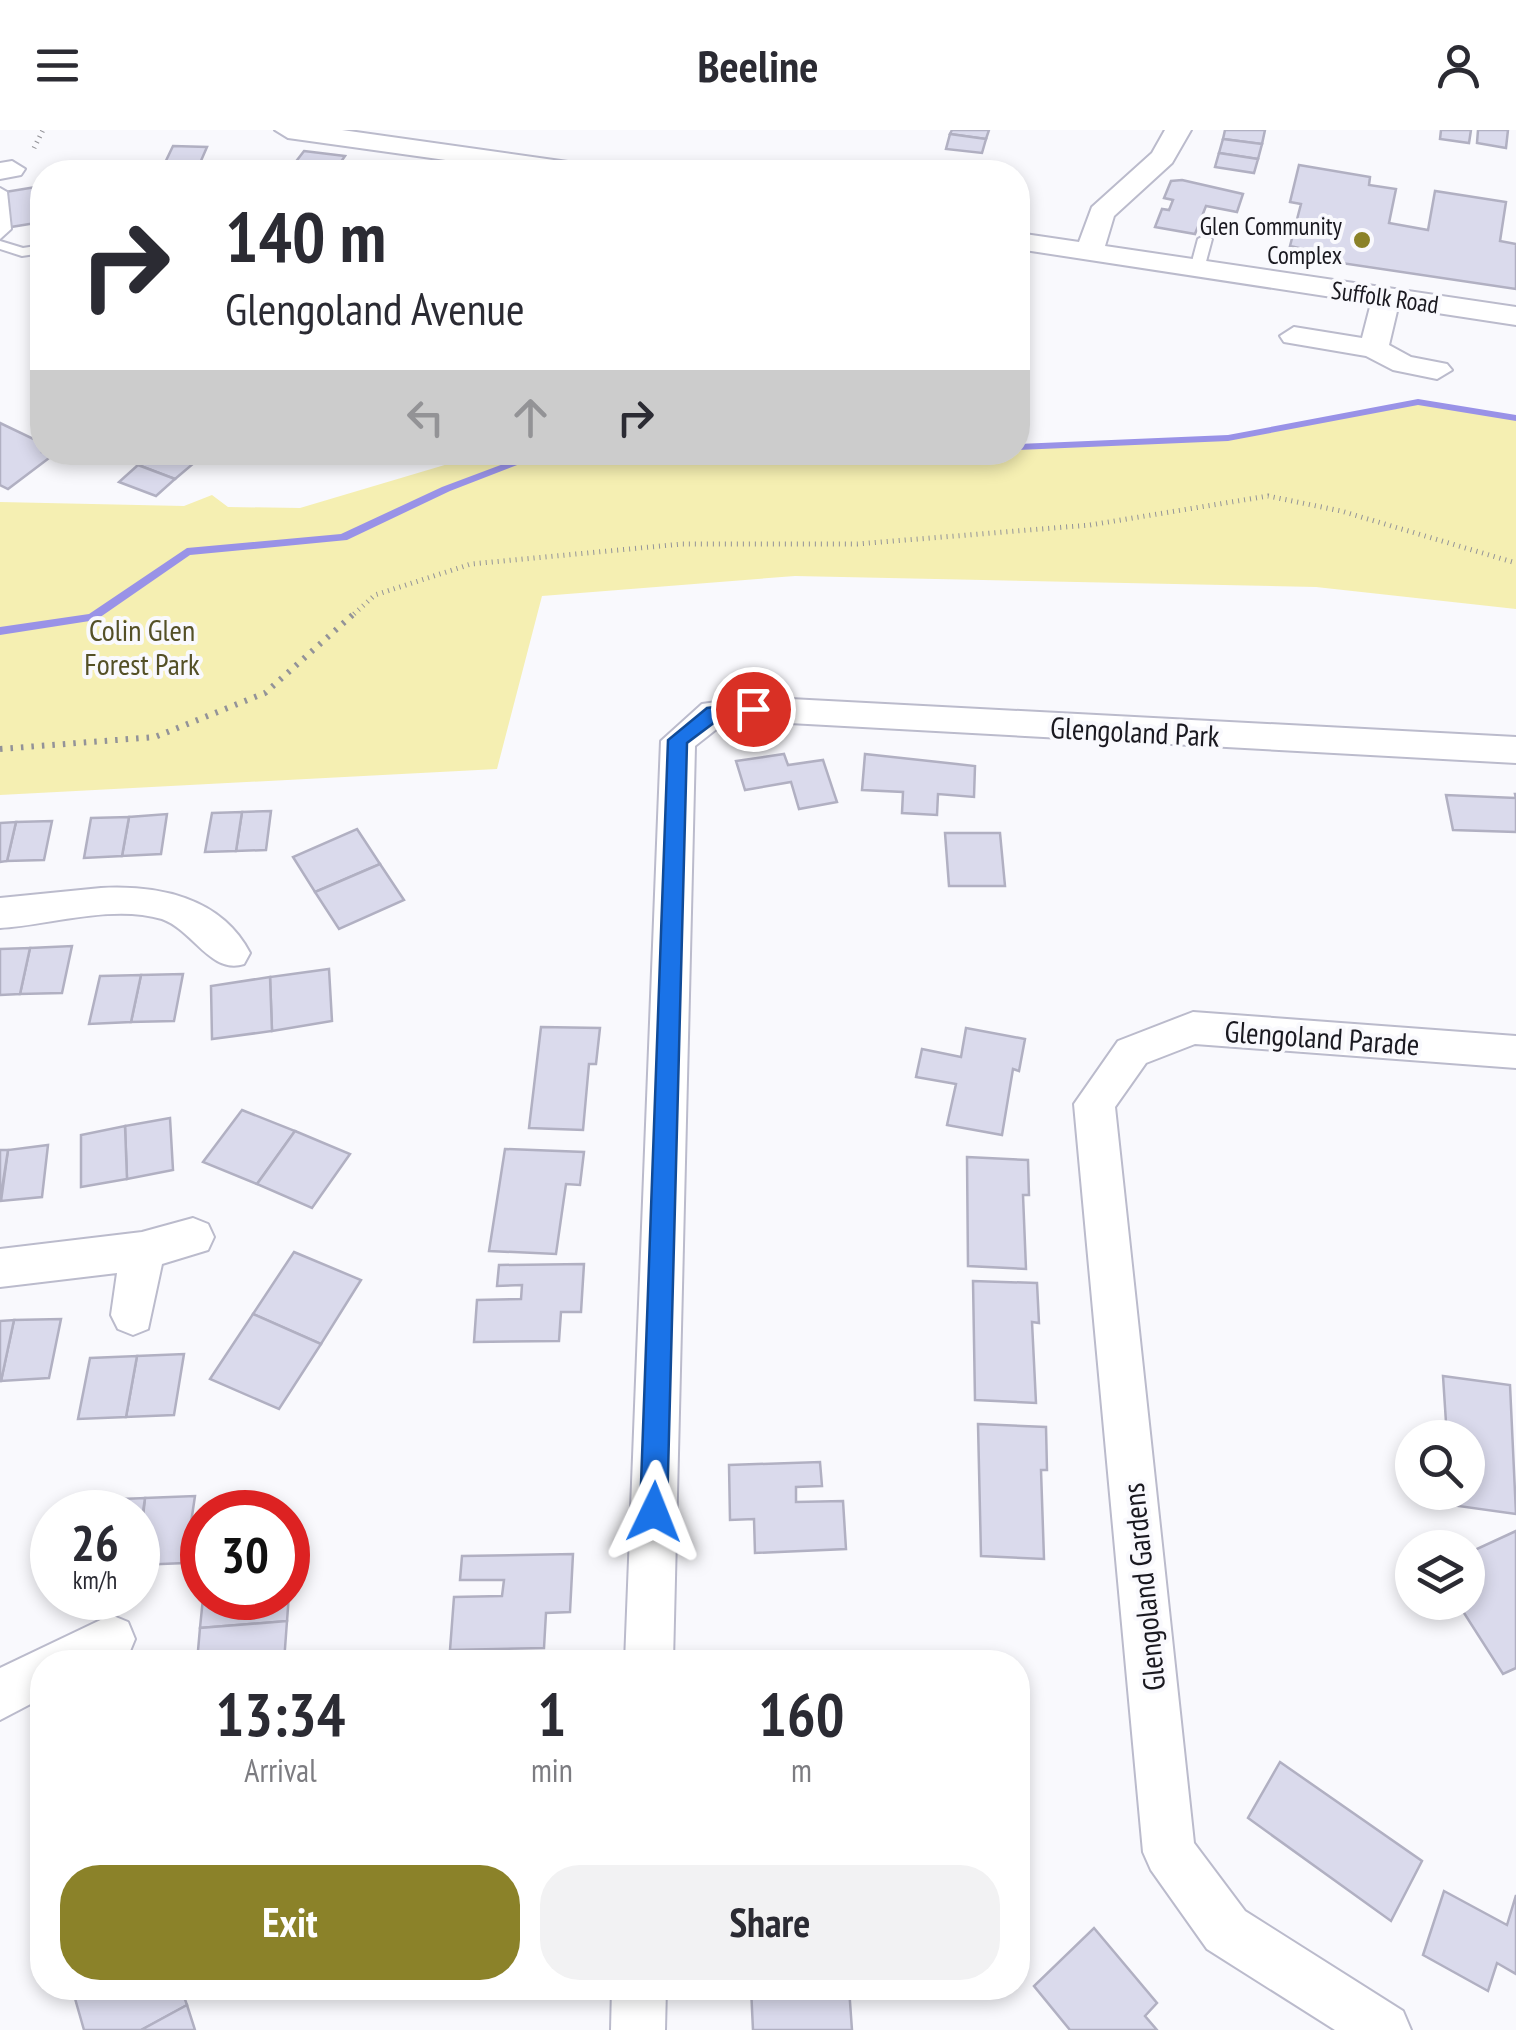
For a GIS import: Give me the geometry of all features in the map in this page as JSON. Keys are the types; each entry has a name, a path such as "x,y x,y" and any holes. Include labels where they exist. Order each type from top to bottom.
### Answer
{"street":[{"path":"288,130 507,160 523,134"},
{"path":"1089,253 1102,213 1163,156 1178,130"},
{"name":"Suffolk Road","path":"1030,243 1516,316"},
{"path":"1374,349 1386,297"},
{"path":"1294,336 1374,349 1403,364 1437,370"},
{"name":"Glengoland Park","path":"649,1650 678,740 714,712 753,709 1516,750"},
{"path":"0,913 126,901 162,907 196,918 231,953"},
{"name":"Glengoland Parade","path":"1132,1052 1193,1028 1516,1052"},
{"name":"Glengoland Gardens","path":"1132,1052 1094,1104 1169,1852 1226,1930 1384,2030"},
{"path":"0,1268 142,1251 193,1237"},
{"path":"133,1315 142,1251"},
{"path":"87,1650 111,1639"},
{"path":"0,1695 30,1678"},
{"path":"638,2030 639,2000"}],"lane":[{"path":"0,235 4,229 4,177"},
{"path":"1197,270 1206,239"},
{"path":"0,246 30,251"}],"path":[{"path":"0,748 155,738 265,693 375,595 470,564 682,544 857,544 1090,525 1268,496 1341,511 1516,563"}],"green space":[{"name":"Colin Glen Forest Park","path":"1418,402 1516,418 1516,609 1316,587 795,576 542,596 497,769 0,795 0,502 184,506 212,495 228,507 300,508 445,465 1030,465 1030,446 1245,437"}],"building":[{"path":"952,130 989,130 986,139 950,134"},
{"path":"1225,130 1265,130 1262,144 1223,139"},
{"path":"1441,130 1471,130 1469,143 1440,139"},
{"path":"1478,130 1508,130 1506,148 1477,143"},
{"path":"950,134 986,139 982,153 946,149"},
{"path":"1223,139 1262,144 1258,159 1219,153"},
{"path":"173,146 207,147 201,160 166,160"},
{"path":"304,151 345,156 342,160 297,160"},
{"path":"1219,153 1258,159 1254,173 1215,167"},
{"path":"1299,165 1370,177 1369,185 1396,189 1389,223 1428,230 1435,191 1506,202 1500,241 1516,244 1516,289 1301,257 1303,249 1290,246 1301,204 1290,202"},
{"path":"1171,181 1243,194 1237,212 1206,206 1195,234 1155,227 1162,209 1169,210 1173,200 1164,198"},
{"path":"30,188 30,224 11,227 5,192"},
{"path":"0,423 30,437 30,465 40,465 8,489 0,485"},
{"path":"138,465 192,465 175,479"},
{"path":"138,465 175,479 156,496 119,482"},
{"path":"784,754 788,765 823,760 837,802 799,809 791,782 745,790 736,761"},
{"path":"865,754 975,766 974,797 938,794 937,815 902,813 903,792 862,790"},
{"path":"1446,795 1516,798 1516,832 1453,830"},
{"path":"271,811 266,850 236,851 242,812"},
{"path":"242,812 236,851 205,852 212,813"},
{"path":"167,814 161,854 122,856 129,817"},
{"path":"129,817 122,856 84,858 91,818"},
{"path":"52,821 44,860 7,861 16,822"},
{"path":"16,822 7,861 0,862 0,823"},
{"path":"357,829 380,864 315,892 293,857"},
{"path":"945,833 1000,833 1005,886 949,886"},
{"path":"380,864 404,900 339,929 315,892"},
{"path":"72,946 62,993 20,994 30,948"},
{"path":"30,948 20,994 0,995 0,949"},
{"path":"329,969 332,1021 272,1031 270,977"},
{"path":"183,974 174,1021 131,1022 141,975"},
{"path":"141,975 131,1022 89,1024 100,976"},
{"path":"270,977 272,1031 212,1039 211,986"},
{"path":"541,1027 600,1028 596,1064 589,1064 583,1130 529,1128"},
{"path":"966,1028 1025,1039 1019,1071 1013,1069 1002,1135 947,1125 956,1084 916,1077 922,1049 961,1057"},
{"path":"242,1110 295,1131 257,1184 203,1162"},
{"path":"170,1118 173,1170 127,1179 125,1126"},
{"path":"125,1126 127,1179 81,1187 81,1135"},
{"path":"295,1131 350,1154 312,1208 257,1184"},
{"path":"48,1145 42,1197 1,1201 8,1150"},
{"path":"505,1149 584,1152 580,1185 566,1184 556,1254 489,1251"},
{"path":"0,1150 8,1150 0,1201"},
{"path":"967,1157 1028,1160 1029,1195 1023,1195 1026,1269 968,1266"},
{"path":"294,1252 361,1280 321,1344 253,1314"},
{"path":"584,1264 581,1312 561,1312 559,1341 474,1342 477,1300 521,1299 522,1285 497,1286 499,1265"},
{"path":"973,1281 1037,1283 1039,1323 1032,1322 1036,1403 975,1400"},
{"path":"253,1314 321,1344 279,1409 210,1379"},
{"path":"61,1319 49,1378 1,1381 14,1320"},
{"path":"14,1320 1,1381 0,1381 0,1321"},
{"path":"184,1354 174,1415 126,1417 137,1356"},
{"path":"137,1356 126,1417 78,1419 90,1358"},
{"path":"1443,1376 1510,1385 1516,1514 1485,1510 1485,1420 1446,1420"},
{"path":"978,1424 1046,1427 1047,1470 1041,1470 1044,1559 981,1556"},
{"path":"820,1462 822,1486 796,1487 796,1502 843,1501 846,1549 755,1553 754,1519 730,1520 729,1465"},
{"path":"160,1497 180,1497 180,1563 160,1564"},
{"path":"1516,1531 1516,1668 1503,1674 1468,1620 1485,1620 1485,1545"},
{"path":"573,1554 570,1612 546,1613 544,1648 450,1650 454,1597 502,1596 504,1580 460,1580 462,1556"},
{"path":"201,1620 287,1620 287,1621 200,1628"},
{"path":"287,1621 285,1650 198,1650 200,1628"},
{"path":"1280,1762 1422,1861 1391,1921 1248,1818"},
{"path":"1444,1891 1507,1925 1516,1895 1516,1974 1497,1963 1488,1991 1423,1955"},
{"path":"1094,1928 1157,2003 1145,2016 1157,2030 1070,2030 1034,1986"},
{"path":"75,2000 185,2000 187,2005 141,2030 84,2030"},
{"path":"752,2000 850,2000 852,2030 753,2030"},
{"path":"187,2005 195,2030 141,2030"}],"waterway":[{"path":"1030,446 1228,438 1418,402 1516,418"},
{"path":"0,631 92,617 187,552 343,537 446,489 511,465"}],"place":[{"name":"Glen Community Complex","path":"1362,240"}],"route":[{"path":"654,1512 678,740 714,712 753,709"}]}
